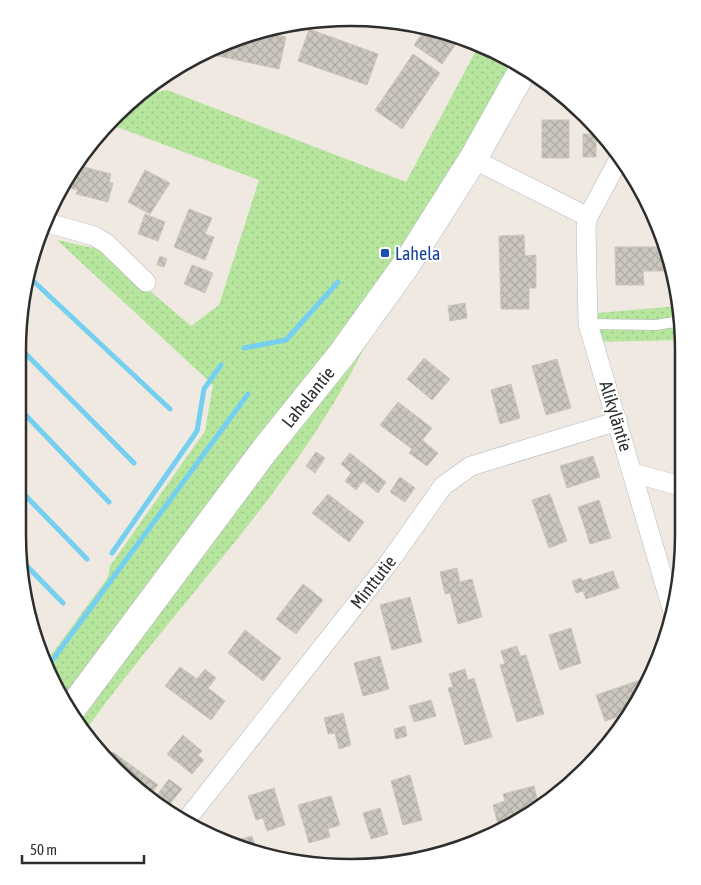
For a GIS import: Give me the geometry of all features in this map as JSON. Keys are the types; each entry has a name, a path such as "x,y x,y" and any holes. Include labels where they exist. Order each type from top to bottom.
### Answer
{"main road":[{"name":"Lahelantie","path":"75,705 264,451 342,354 406,265 473,159 520,74"}],"street":[{"path":"473,159 588,217"},
{"name":"Alikyläntie","path":"616,164 588,217 588,324 634,473 669,598"},
{"path":"52,224 94,236 106,243 146,282"},
{"name":"Minttutie","path":"190,816 390,561 443,486 471,466 618,421"},
{"path":"634,473 675,485"}],"lane":[{"path":"588,324 656,326 673,323"}],"green space":[{"path":"476,51 531,81 363,350 334,402 303,451 232,546 157,637 89,726 70,697 50,657 108,577 110,566 205,431 213,385 57,240 102,250 191,326 219,305 259,180 116,127 153,93 167,90 406,182"},
{"path":"672,307 675,340 594,342 586,314"}],"building":[{"path":"309,29 378,54 367,85 298,61"},
{"path":"422,34 456,43 442,64 414,45"},
{"path":"276,35 286,37 279,69 216,56 246,43"},
{"path":"413,54 440,73 402,129 375,110"},
{"path":"542,120 569,120 569,158 542,158"},
{"path":"583,134 591,134 596,139 596,157 583,157"},
{"path":"83,167 111,174 109,182 113,183 108,202 76,194 78,190 70,188"},
{"path":"145,170 170,183 150,214 128,202"},
{"path":"189,209 212,218 205,234 214,237 205,260 174,247"},
{"path":"145,214 165,222 158,241 138,234"},
{"path":"524,235 525,256 536,255 536,288 529,288 529,309 501,309 499,236"},
{"path":"615,247 658,247 665,271 643,271 644,285 616,285"},
{"path":"160,256 167,259 164,267 157,265"},
{"path":"192,265 213,273 205,293 184,284"},
{"path":"465,303 467,318 450,321 448,306"},
{"path":"424,358 450,379 432,400 407,379"},
{"path":"557,359 571,408 546,415 532,366"},
{"path":"511,384 520,418 500,424 491,390"},
{"path":"398,402 432,428 422,440 438,453 427,466 409,453 412,449 380,425"},
{"path":"316,452 325,458 315,473 306,466"},
{"path":"350,453 386,482 378,493 363,481 356,490 345,481 351,473 341,464"},
{"path":"593,456 600,477 567,488 560,466"},
{"path":"400,477 415,488 405,502 390,492"},
{"path":"328,494 364,522 349,542 312,513"},
{"path":"550,494 567,541 549,548 532,500"},
{"path":"599,500 611,538 590,544 578,507"},
{"path":"457,568 460,582 472,579 482,617 458,624 450,593 445,594 440,572"},
{"path":"613,571 619,588 586,599 583,591 576,593 572,581 581,578 582,581"},
{"path":"303,584 323,600 296,634 276,619"},
{"path":"410,597 422,642 392,650 380,605"},
{"path":"571,628 581,663 560,670 549,635"},
{"path":"245,630 281,658 263,681 228,653"},
{"path":"517,646 520,656 526,655 544,714 517,722 500,665 505,664 501,651"},
{"path":"380,656 389,689 363,696 354,663"},
{"path":"180,667 197,679 205,669 216,678 208,688 225,701 211,720 165,686"},
{"path":"465,669 468,680 474,678 492,737 465,745 448,688 453,687 449,674"},
{"path":"640,680 619,717 605,721 596,695"},
{"path":"431,700 436,716 414,722 409,706"},
{"path":"343,713 351,745 339,749 335,733 328,734 324,718"},
{"path":"405,726 407,736 396,739 394,729"},
{"path":"183,735 202,751 198,755 204,760 192,774 167,754"},
{"path":"113,752 158,785 153,792 112,754"},
{"path":"410,775 422,820 403,825 391,781"},
{"path":"169,779 182,789 170,804 158,794"},
{"path":"534,786 537,800 498,823 493,805 505,801 503,794"},
{"path":"274,788 285,825 267,831 263,818 256,820 248,796"},
{"path":"331,796 340,825 328,829 330,837 309,843 298,805"},
{"path":"380,808 388,834 371,839 363,813"},
{"path":"252,836 255,845 246,842 240,840"}],"waterway":[{"path":"33,281 170,409"},
{"path":"244,348 286,340 338,282"},
{"path":"26,354 134,463"},
{"path":"112,553 197,431 204,389 221,365"},
{"path":"52,661 248,394"},
{"path":"26,415 109,502"},
{"path":"26,496 87,559"},
{"path":"28,567 63,603"}],"place":[{"name":"Lahela","path":"385,253"}]}
